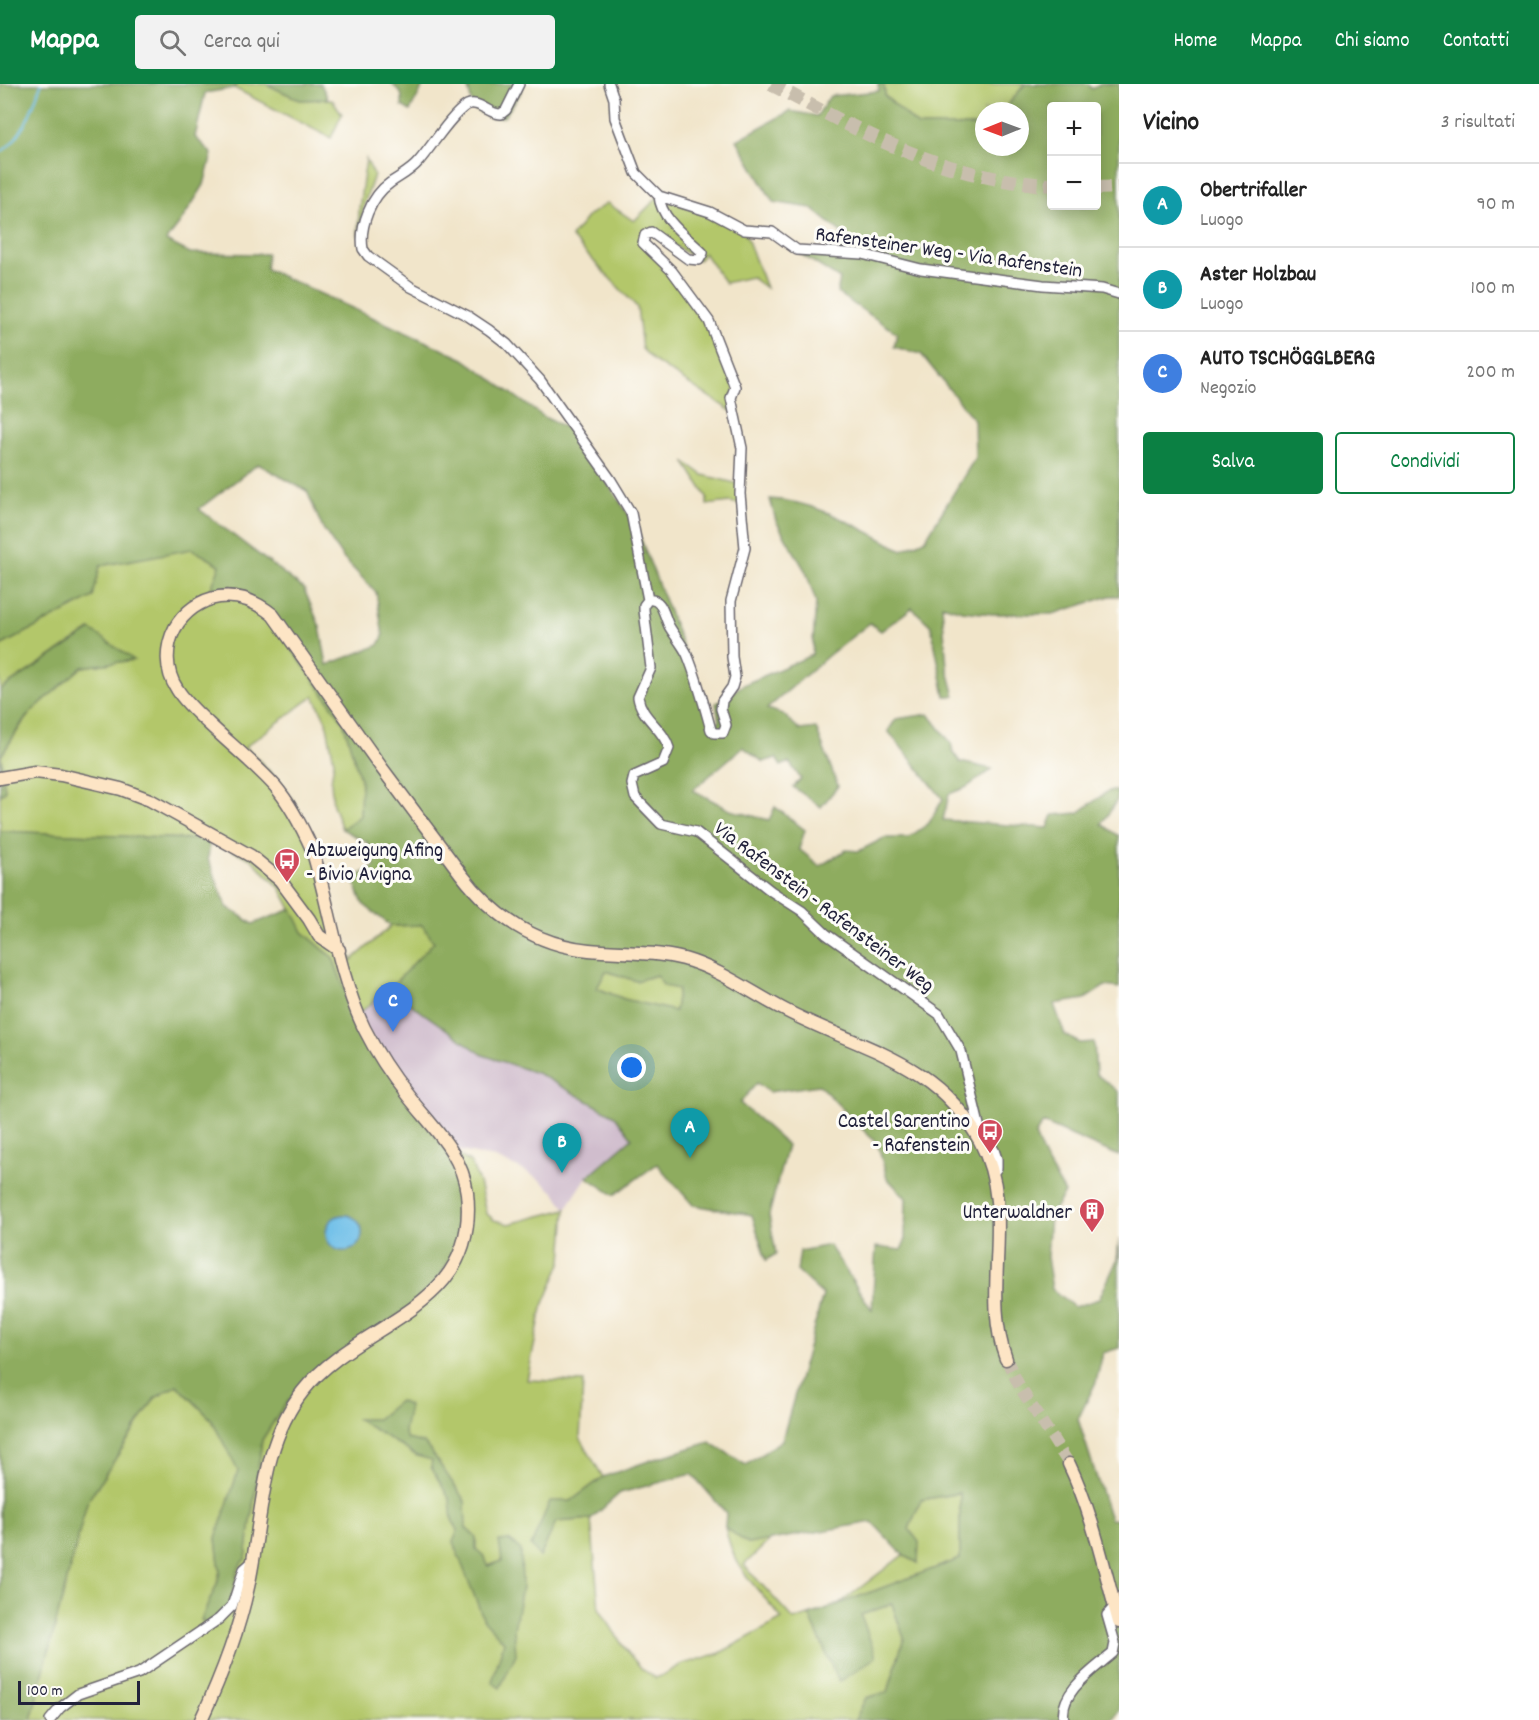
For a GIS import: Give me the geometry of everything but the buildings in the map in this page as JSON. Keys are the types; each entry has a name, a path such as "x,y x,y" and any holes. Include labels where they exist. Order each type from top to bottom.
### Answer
{"main road":[{"path":"201,1720 224,1670 233,1641 253,1561 276,1435 289,1410 311,1381 330,1363 418,1306 432,1294 444,1281 458,1256 468,1221 466,1188 454,1154 407,1095 366,1031 348,987 312,849 297,819 274,786 177,690 171,676 168,654 172,635 189,610 206,600 222,596 241,598 254,602 273,615 454,865 473,890 501,916 530,933 564,947 589,951 661,955 703,966 783,1009 886,1054 935,1085 972,1127 992,1174 998,1199 999,1228 997,1320 1001,1348 1006,1359"},
{"path":"0,778 35,772 50,773 121,789 150,800 266,866 286,885 319,936 328,945 339,950"},
{"path":"1069,1464 1084,1498 1119,1622"}],"street":[{"path":"519,84 506,110 501,114 494,114 476,104 466,105 413,168 380,192 364,225 362,247 368,256 411,287 468,316 489,330 507,344 540,380 611,480 631,513 648,600 656,599 659,603 669,625 686,651 711,730 717,734 723,733 726,725 721,709 722,701 732,687 735,677 732,657 731,601 745,548 741,494 742,448 731,398 735,387 709,321 672,271 644,243 645,235 651,232 688,259 699,260 703,253 670,220 660,206 659,196"},
{"name":"Rafensteiner Weg - Via Rafenstein","path":"609,84 614,99 615,118 636,173 659,196 710,212 744,230 772,232 797,249 862,254 921,269 1043,285 1102,289 1119,294"},
{"name":"Via Rafenstein - Rafensteiner Weg","path":"648,600 644,604 644,610 651,668 638,697 642,710 666,739 669,748 663,763 634,776 632,784 635,797 661,824 696,832 771,891 799,909 826,934 939,1014 961,1051 980,1130 994,1150 997,1159 997,1168 992,1174"},
{"path":"50,1720 71,1698 97,1686 139,1673 219,1619 232,1606 244,1569 253,1561"},
{"path":"1064,1720 1063,1710 1079,1682 1113,1653 1115,1648 1107,1615 1115,1606"}],"shaded area":[{"path":"389,989 483,1055 539,1074 615,1116 632,1138 587,1177 566,1209 555,1193 540,1180 523,1170 495,1158 451,1149 407,1095 358,1014"}],"green space":[{"path":"0,84 237,84 234,88 205,93 195,137 212,154 204,185 166,241 190,253 267,254 266,269 464,359 544,417 573,431 635,524 713,724 719,722 716,703 743,685 812,655 816,602 806,572 776,521 770,499 822,510 902,550 925,540 975,458 974,420 921,354 894,347 897,333 837,293 840,279 799,253 834,248 843,234 811,208 773,202 737,140 790,111 817,116 830,96 879,91 878,84 884,84 885,96 918,126 975,126 975,156 1029,156 1029,102 1010,102 1025,84 1088,84 1092,89 1101,84 1119,84 1119,596 1110,596 1053,614 993,614 962,611 942,605 947,667 955,696 945,696 931,626 912,608 881,631 870,623 767,709 783,714 800,730 816,728 838,786 821,807 793,787 801,779 789,762 781,766 776,758 763,762 743,747 693,790 730,810 769,820 775,807 805,830 799,849 820,866 846,850 859,851 884,838 908,838 929,823 943,799 888,731 896,719 929,714 951,743 953,752 960,762 992,769 967,787 949,794 943,820 1048,828 1053,815 1078,813 1108,791 1117,791 1117,800 1102,824 1119,836 1119,988 1105,986 1085,999 1054,1004 1065,1035 1080,1043 1094,1042 1096,1074 1119,1092 1119,1156 1043,1123 1035,1135 1045,1159 1065,1193 1050,1216 1047,1257 1052,1289 1074,1307 1099,1299 1117,1260 1119,1239 1119,1348 1103,1353 1096,1382 1078,1419 1110,1519 1119,1520 1119,1710 1112,1720 855,1720 866,1698 888,1692 904,1638 892,1604 861,1615 876,1657 839,1682 809,1615 960,1559 960,1493 921,1500 909,1529 919,1542 918,1563 903,1555 872,1522 748,1544 725,1527 726,1513 692,1474 620,1493 591,1519 556,1522 540,1557 531,1546 550,1501 571,1501 603,1477 710,1442 746,1465 782,1440 823,1295 797,1271 800,1251 829,1245 872,1310 876,1247 901,1250 905,1241 906,1198 887,1178 878,1145 819,1085 769,1092 757,1083 740,1103 787,1145 769,1215 776,1254 766,1260 752,1215 693,1205 657,1164 614,1195 587,1177 632,1138 615,1116 539,1074 483,1055 389,989 434,942 422,925 391,926 363,904 353,879 375,866 368,843 342,829 360,816 361,782 343,721 270,618 248,596 211,589 220,565 192,549 100,566 93,597 0,646","holes":["258,464 307,491 322,527 343,558 376,592 383,636 379,645 327,665 320,627 304,589 199,509","606,971 636,981 656,975 664,986 678,989 675,1011 624,999 597,988"]},
{"path":"237,84 266,84 300,100 332,99 342,114 331,138 234,88"},
{"path":"266,84 321,84 328,99 300,100"},
{"path":"392,84 424,84 410,111 402,106 401,94"},
{"path":"467,84 522,84 520,94 504,117 490,118 473,108"},
{"path":"884,84 1025,84 1010,102 975,102 975,126 918,126 885,96"},
{"path":"366,159 374,175 365,202 358,236 359,208"},
{"path":"659,196 744,230 766,288 751,277 725,283 704,253 699,260 651,232 643,243 709,321 735,387 734,413 654,361 642,349 637,307 571,237 588,216 607,203 634,221"},
{"path":"684,461 703,475 739,484 744,505 730,502 707,505 707,497"},
{"path":"191,548 220,565 270,618 343,721 361,782 360,816 342,829 333,805 331,782 334,761 326,721 314,696 245,747 278,780 298,809 309,837 336,926 352,960 391,926 422,925 434,942 389,989 358,1014 354,1015 333,958 303,932 280,888 251,859 210,840 0,831 0,796 5,791 1,756 24,721 32,711 82,667 133,660 90,630 0,690 0,646 93,597 99,566"},
{"path":"91,630 134,660 82,667 32,711 1,756 5,791 0,796 0,690"},
{"path":"0,831 210,840 208,859 227,907 253,924 292,909 303,932 333,958 354,1015 449,1154 463,1196 459,1244 431,1291 302,1385 281,1410 262,1440 246,1558 239,1568 228,1606 206,1624 201,1620 217,1584 220,1571 216,1538 238,1471 211,1419 177,1385 155,1398 87,1502 31,1720 0,1720"},
{"path":"606,971 636,981 657,975 678,989 675,1012 624,999 597,988"},
{"path":"454,1153 470,1162 479,1182 486,1213 494,1220 509,1224 566,1209 562,1261 542,1308 527,1380 583,1382 580,1438 603,1477 571,1501 556,1522 591,1519 599,1608 625,1649 642,1669 655,1678 680,1665 720,1653 782,1619 748,1578 734,1556 725,1527 748,1544 770,1540 744,1565 794,1620 809,1615 839,1682 860,1615 892,1604 904,1638 888,1692 866,1698 855,1720 31,1720 87,1502 155,1398 177,1385 211,1419 239,1471 216,1538 220,1571 217,1584 201,1620 231,1597 239,1565 246,1558 262,1440 281,1410 463,1196"},
{"path":"399,1401 409,1406 404,1431 407,1439 424,1443 465,1501 466,1528 476,1537 476,1549 485,1557 488,1566 502,1561 499,1541 509,1540 521,1550 522,1587 514,1629 516,1654 500,1688 492,1682 504,1642 484,1620 453,1542 458,1530 452,1520 450,1500 431,1467 432,1460 417,1456 357,1419 377,1419"},
{"path":"960,1493 960,1559 839,1604 903,1555 918,1563 909,1529 921,1500"}],"water":[{"path":"344,1215 356,1221 362,1233 356,1245 344,1251 332,1245 326,1233 332,1221"}],"waterway":[{"path":"0,153 21,131 41,84"}],"tunnel":[{"path":"771,84 872,136 941,164 976,174 1047,184"},
{"path":"1101,188 1119,187"},
{"path":"1006,1359 1021,1389 1069,1464"}],"place":[{"name":"Abzweigung Afing - Bivio Avigna","path":"287,884"},
{"name":"AUTO TSCHÖGGLBERG","path":"393,1032"},
{"name":"Castel Sarentino - Rafenstein","path":"990,1155"},
{"name":"Obertrifaller","path":"690,1158"},
{"name":"Aster Holzbau","path":"562,1173"},
{"name":"Unterwaldner","path":"1092,1234"}]}
